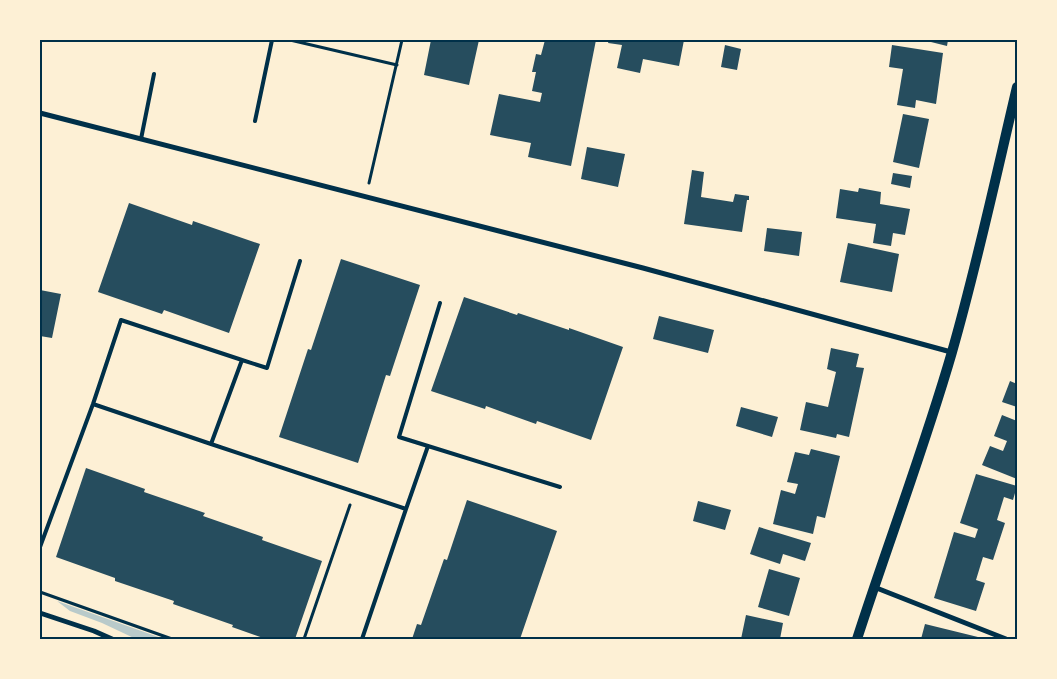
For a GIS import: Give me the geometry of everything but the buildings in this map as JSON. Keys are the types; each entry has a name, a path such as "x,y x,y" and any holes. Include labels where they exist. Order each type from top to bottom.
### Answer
{"main road":[{"path":"857,639 952,352 1017,87"}],"street":[{"path":"40,113 633,266 952,352"},
{"path":"874,587 1006,639"},
{"path":"40,613 112,639"}],"lane":[{"path":"255,121 272,40"},
{"path":"141,139 154,74"},
{"path":"40,547 93,404 121,320 267,368 300,261"},
{"path":"440,303 398,437 560,487"},
{"path":"211,444 242,360"},
{"path":"93,404 406,509"},
{"path":"362,639 428,446"}],"path":[{"path":"290,40 397,65"},
{"path":"370,178 402,40"},
{"path":"304,639 354,492"},
{"path":"40,592 172,639"}],"shaded area":[{"path":"57,601 164,639 136,639 70,611"}]}
